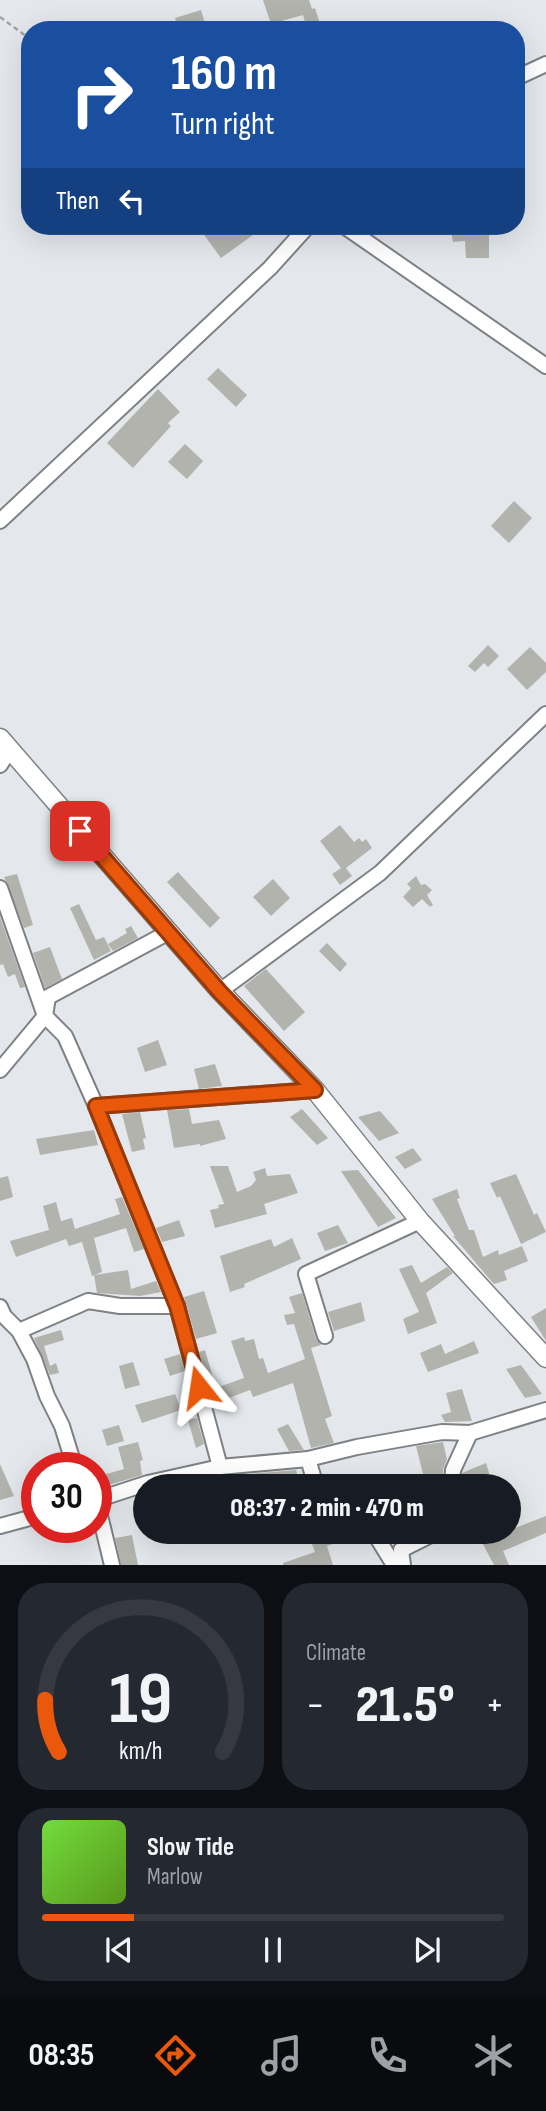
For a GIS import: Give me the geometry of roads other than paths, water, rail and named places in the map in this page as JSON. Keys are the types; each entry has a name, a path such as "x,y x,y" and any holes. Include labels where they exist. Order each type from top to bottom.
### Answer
{"main road":[{"path":"5,743 220,992 315,1090 420,1221 546,1358"}],"street":[{"path":"525,74 546,64"},
{"path":"0,521 261,276 300,235"},
{"path":"357,235 546,366"},
{"path":"220,992 380,873 546,714"},
{"path":"0,765 5,743"},
{"path":"0,888 45,1016 65,1036 177,1306 220,1467"},
{"path":"0,1070 45,1016 48,997 169,932"},
{"path":"96,1106 315,1090"},
{"path":"325,1336 306,1273 420,1221"},
{"path":"19,1331 88,1301 120,1306 177,1306"},
{"path":"0,1307 4,1316 19,1331 34,1359 70,1452"},
{"path":"112,1495 148,1483 220,1467 308,1459 442,1432 470,1433 546,1410"},
{"path":"453,1474 470,1433"},
{"path":"308,1459 312,1474"},
{"path":"0,1526 21,1520"},
{"path":"107,1543 113,1565"},
{"path":"381,1544 394,1565"},
{"path":"403,1565 401,1550 413,1544"}]}
